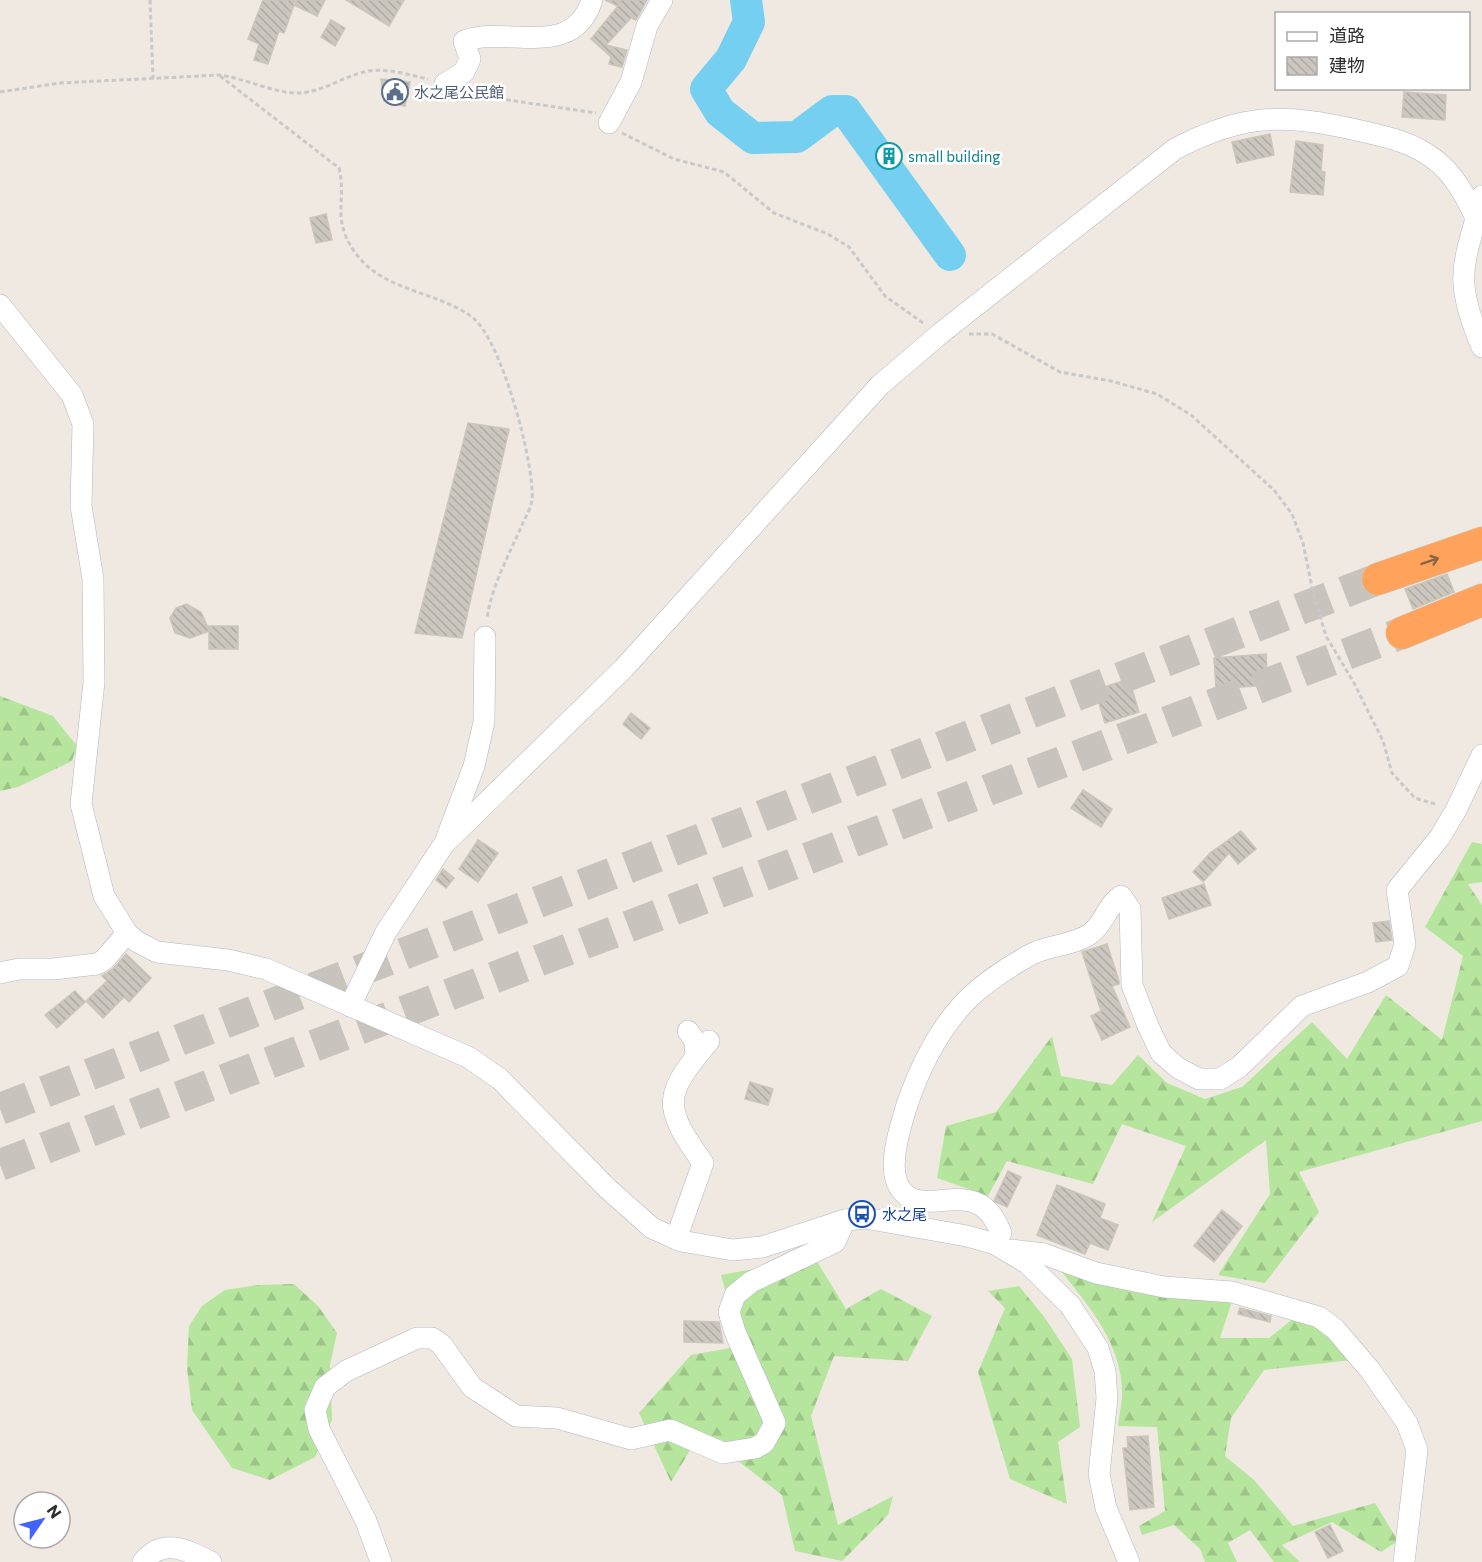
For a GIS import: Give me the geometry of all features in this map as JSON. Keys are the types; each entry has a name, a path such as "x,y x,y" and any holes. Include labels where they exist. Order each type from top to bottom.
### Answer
{"highway":[{"path":"1378,579 1482,543"},
{"path":"1402,633 1482,600"}],"street":[{"path":"609,123 631,82 638,26 662,0"},
{"path":"445,84 464,72 470,59 464,41 476,37 554,37 573,29 582,22 592,2"},
{"path":"350,1005 386,932 444,844 624,668 880,385 941,333 1174,149 1202,135 1258,119 1289,118 1319,122 1412,144 1435,160 1456,180 1476,218"},
{"path":"1482,196 1463,262 1462,288 1468,314 1482,347"},
{"path":"0,305 72,395 83,424 81,506 93,579 94,682 81,804 104,896 127,933 136,941 158,952 228,960 266,969 468,1057 500,1079 608,1189 652,1228 676,1239 733,1250 762,1247 845,1220 865,1218 907,1224 999,1246 1044,1254 1096,1273 1164,1287 1232,1292 1319,1317 1335,1329 1363,1361 1407,1424 1417,1450 1404,1562"},
{"path":"444,844 474,766 484,722 484,637"},
{"path":"999,1246 1001,1233 995,1216 983,1207 963,1198 938,1202 914,1200 902,1191 896,1179 895,1159 899,1132 915,1080 947,1027 970,997 1031,954 1064,945 1090,934 1104,917 1112,901 1121,896 1130,909 1132,985 1161,1053 1178,1068 1198,1079 1220,1078 1239,1067 1302,1006 1368,982 1398,966 1405,944 1397,890 1440,837 1456,810 1482,755"},
{"path":"0,973 19,969 53,969 97,964 104,960 127,933"},
{"path":"676,1239 703,1163 679,1130 672,1101 682,1076 703,1049 688,1030"},
{"path":"381,1562 366,1521 319,1429 315,1410 325,1387 346,1371 417,1338 432,1338 441,1344 472,1387 516,1416 557,1418 631,1439 670,1430 723,1452 755,1448 764,1443 775,1423 735,1332 729,1312 735,1294 751,1282 835,1242 845,1220"},
{"path":"999,1246 1027,1263 1070,1305 1098,1348 1105,1371 1107,1398 1099,1474 1106,1508 1129,1562"},
{"path":"143,1562 155,1551 167,1547 184,1549 211,1562"}],"path":[{"path":"150,0 153,78"},
{"path":"0,92 60,83 219,75 237,77 294,93 310,91 371,70 406,74 508,100 594,112 632,140 652,150 674,159 724,172 774,213 828,234 849,247 885,296 941,333 992,334 1060,372 1110,381 1157,394 1191,415 1234,451 1274,490 1292,514 1303,543 1313,592 1326,636 1354,682 1383,741 1392,773 1415,798 1456,810"},
{"path":"219,75 339,168 342,181 339,215 343,231 367,267 386,280 465,313 485,329 502,368 531,469 532,502 498,582 488,611 484,637"}],"green space":[{"path":"0,696 53,716 77,746 72,761 18,787 0,791"},
{"path":"1472,842 1482,844 1482,882 1468,884 1482,905 1482,1121 1299,1172 1319,1212 1265,1283 1218,1275 1270,1194 1266,1140 1152,1222 1186,1146 1122,1124 1093,1184 1007,1161 988,1196 937,1178 946,1126 996,1112 1052,1036 1061,1076 1112,1085 1138,1055 1167,1083 1205,1099 1242,1087 1312,1022 1347,1059 1386,995 1442,1040 1463,956 1425,927"},
{"path":"810,1250 846,1309 881,1289 932,1316 908,1361 834,1356 811,1416 838,1525 893,1496 888,1515 842,1561 795,1551 782,1495 701,1432 671,1482 639,1413 691,1355 741,1346 721,1275 765,1267"},
{"path":"1061,1271 1104,1285 1145,1294 1232,1301 1220,1338 1269,1338 1294,1318 1320,1326 1352,1360 1264,1370 1231,1418 1225,1456 1254,1480 1293,1526 1375,1503 1398,1541 1381,1552 1332,1522 1282,1545 1300,1562 1274,1562 1250,1530 1228,1543 1237,1562 1205,1562 1200,1549 1174,1525 1142,1535 1139,1526 1165,1511 1157,1427 1118,1426 1122,1394 1117,1359 1111,1343 1093,1313"},
{"path":"294,1284 318,1306 337,1333 330,1365 332,1420 315,1457 270,1480 232,1468 192,1410 187,1368 189,1326 202,1306 225,1290 258,1285"},
{"path":"1019,1286 1045,1318 1072,1359 1080,1427 1058,1442 1067,1504 1010,1479 978,1372 1005,1308 988,1291"}],"building":[{"path":"263,0 325,0 317,16 294,5 284,33 279,31 268,64 254,60 259,44 248,39"},
{"path":"346,0 404,0 389,26"},
{"path":"605,0 647,0 636,20 631,18 606,45 627,50 622,67 609,64 611,57 591,39 618,6"},
{"path":"331,20 345,28 335,46 321,37"},
{"name":"水之尾公民館","path":"381,79 410,82 405,106 384,101"},
{"path":"1404,92 1446,95 1445,120 1402,117"},
{"path":"1270,134 1274,155 1237,163 1232,142"},
{"path":"1296,141 1323,145 1321,171 1325,172 1323,195 1290,192"},
{"path":"326,214 332,240 316,243 310,218"},
{"path":"468,423 509,429 462,638 415,633"},
{"path":"1447,574 1454,592 1413,609 1405,589"},
{"path":"186,604 201,612 209,630 209,626 238,626 238,649 209,649 209,631 190,638 175,633 170,618 176,608"},
{"path":"1266,654 1268,685 1216,689 1214,658"},
{"path":"1129,679 1139,712 1105,723 1095,690"},
{"path":"631,713 650,728 641,739 623,724"},
{"path":"1083,790 1112,809 1101,827 1071,808"},
{"path":"1241,831 1256,849 1238,864 1229,853 1203,882 1193,872 1210,853"},
{"path":"478,840 498,853 478,882 459,869"},
{"path":"443,869 454,878 446,888 436,880"},
{"path":"1204,884 1211,905 1169,919 1162,898"},
{"path":"1389,921 1392,940 1376,942 1373,923"},
{"path":"1107,944 1119,981 1119,984 1112,986 1130,1027 1102,1040 1091,1016 1101,1011 1082,952"},
{"path":"126,954 151,978 129,1002 124,997 103,1018 86,1001 107,981 102,976 113,969"},
{"path":"75,991 85,1002 57,1028 45,1015"},
{"path":"750,1082 773,1089 768,1105 745,1099"},
{"path":"1008,1171 1021,1177 1007,1207 994,1201"},
{"path":"1057,1185 1105,1204 1100,1218 1118,1225 1108,1250 1090,1243 1085,1254 1037,1235"},
{"path":"1222,1210 1242,1226 1214,1262 1194,1246"},
{"path":"1240,1308 1271,1316 1270,1322 1238,1314"},
{"path":"684,1321 719,1322 723,1343 684,1342"},
{"path":"1148,1436 1154,1507 1130,1510 1123,1448 1128,1448 1127,1437"},
{"path":"1330,1525 1343,1551 1328,1558 1315,1532"}],"waterway":[{"path":"746,0 749,22 731,59 706,89 720,112 753,138 797,137 832,111 846,111 950,255"}],"tunnel":[{"path":"0,1109 1378,579"},
{"path":"0,1165 1402,633"}],"place":[{"name":"水之尾公民館","path":"395,92"},
{"name":"small building","path":"889,156"},
{"name":"水之尾","path":"862,1214"}]}
